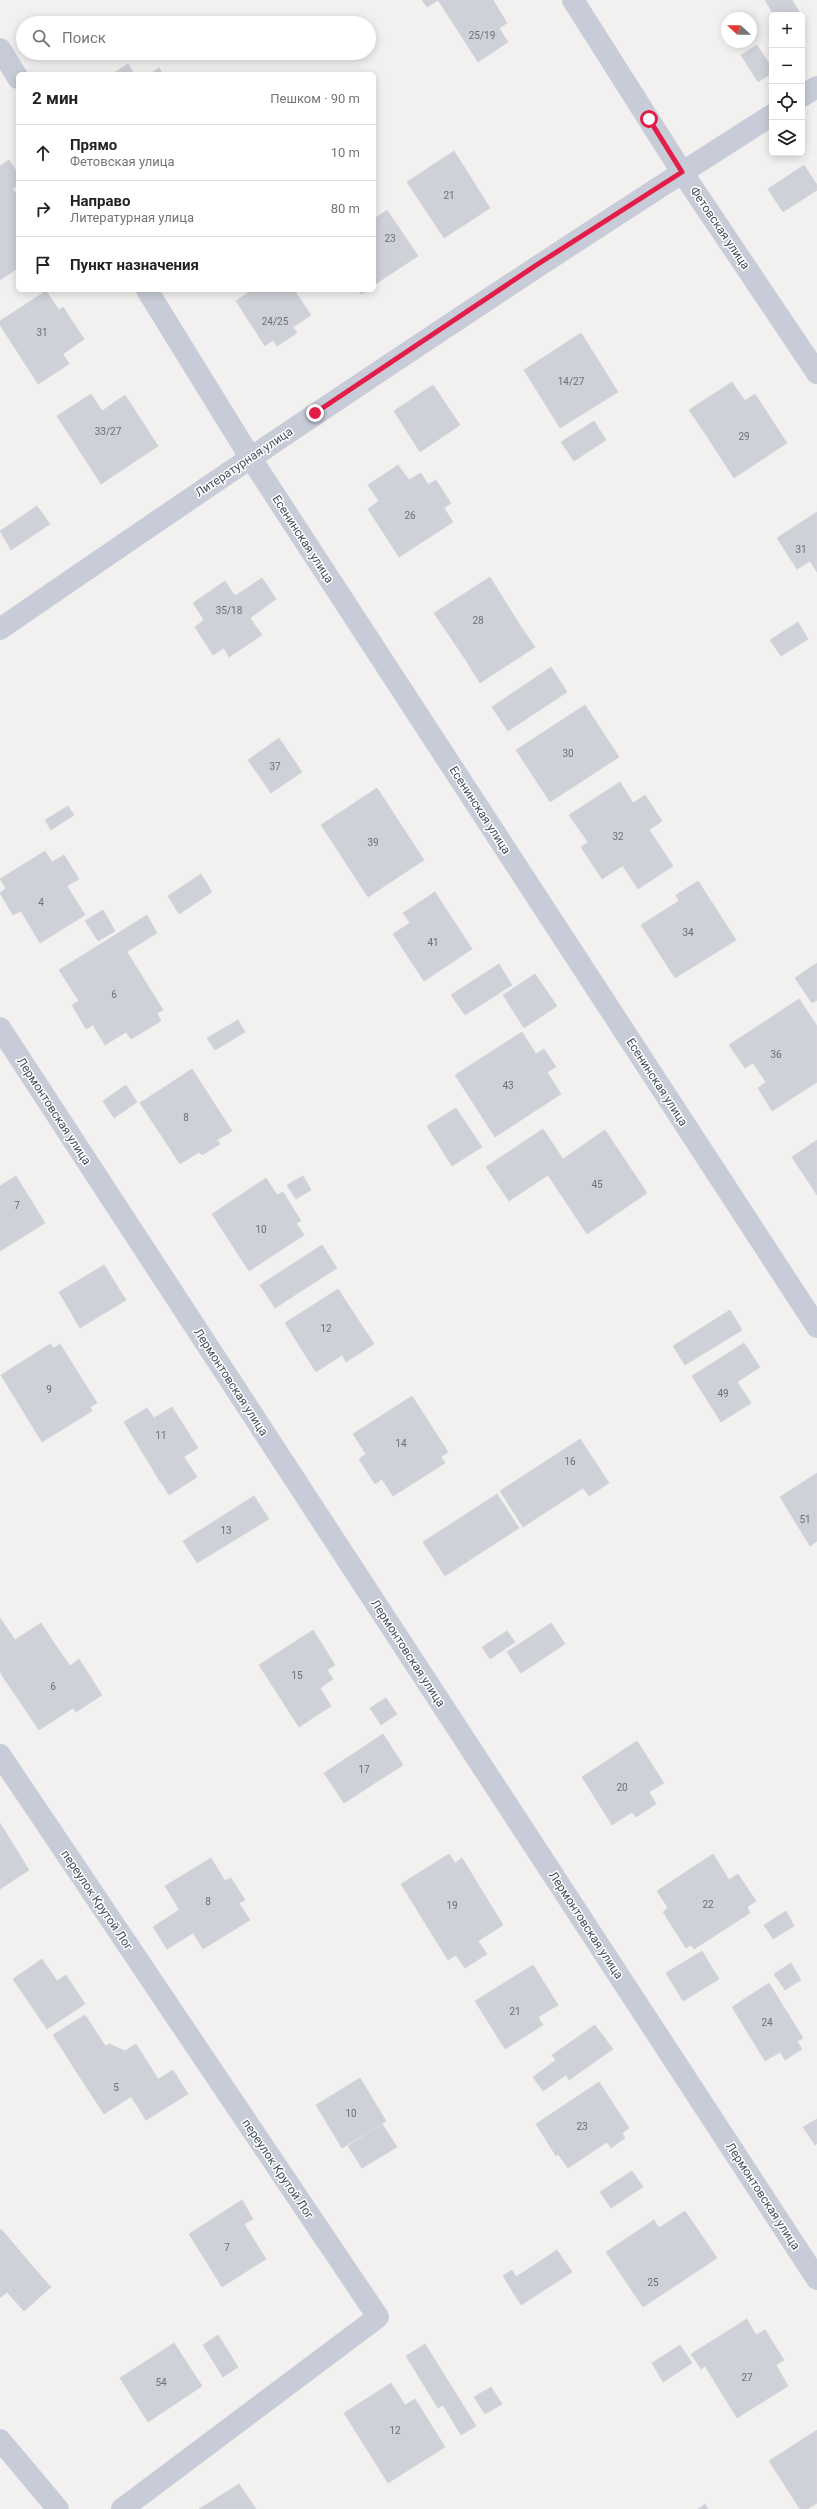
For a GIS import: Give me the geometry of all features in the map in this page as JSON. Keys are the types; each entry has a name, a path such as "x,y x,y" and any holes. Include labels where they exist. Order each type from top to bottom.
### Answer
{"street":[{"name":"Фетовская улица","path":"573,0 682,172 817,373"},
{"path":"0,49 16,75"},
{"path":"805,94 817,87"},
{"name":"Литературная улица","path":"0,630 250,457 538,264 769,117"},
{"name":"Есенинская улица","path":"149,292 250,457 817,1327"},
{"name":"Лермонтовская улица","path":"0,1028 817,2279"},
{"name":"переулок Крутой Лог","path":"0,1755 378,2317 122,2509"},
{"path":"0,2440 58,2509"}],"building":[{"path":"422,0 438,0 427,7"},
{"path":"438,0 493,0 507,23 499,28 508,42 478,62"},
{"path":"765,0 792,0 799,12 772,12"},
{"path":"757,45 769,63 769,75 758,82 741,55 752,48 757,48"},
{"path":"128,64 133,72 115,72"},
{"path":"159,68 162,72 153,72"},
{"path":"454,151 490,208 444,238 407,182"},
{"path":"9,160 16,171 16,186 0,197 0,166"},
{"path":"804,165 817,185 817,190 783,212 768,189"},
{"path":"12,189 16,193 16,269 0,280 0,197"},
{"path":"387,210 418,256 376,284 376,218"},
{"path":"47,292 59,310 63,307 84,339 63,354 69,364 38,384 0,325 0,321"},
{"path":"249,292 295,292 311,315 293,327 297,333 277,346 273,340 265,346 236,301"},
{"path":"581,333 618,392 560,428 524,370"},
{"path":"732,382 745,401 702,429 689,410"},
{"path":"433,385 460,425 420,452 394,411"},
{"path":"91,394 102,411 125,395 158,446 101,484 57,416"},
{"path":"755,394 787,443 734,478 702,429"},
{"path":"594,421 606,440 574,461 561,442"},
{"path":"398,465 409,480 421,473 428,485 436,480 451,503 444,508 453,522 399,557 368,509 379,501 368,485"},
{"path":"37,506 50,524 11,550 0,531"},
{"path":"817,512 817,572 810,561 797,569 777,538"},
{"path":"490,577 521,627 467,662 434,613"},
{"path":"262,578 276,599 250,618 262,635 229,657 224,648 213,655 195,627 204,620 193,603 225,581 235,596"},
{"path":"798,622 808,639 781,656 770,640"},
{"path":"521,627 535,647 480,683 467,662"},
{"path":"551,667 567,692 508,731 492,707"},
{"path":"585,705 619,757 550,802 516,750"},
{"path":"279,738 302,772 271,793 248,760"},
{"path":"620,782 633,803 645,795 662,821 649,830 658,843 602,879 581,847 588,842 569,815"},
{"path":"377,788 424,860 368,897 321,825"},
{"path":"68,806 74,815 51,830 45,820"},
{"path":"658,843 673,866 638,889 623,866"},
{"path":"45,851 52,862 64,855 79,879 67,886 85,915 40,943 21,911 13,915 0,893 6,888 0,879"},
{"path":"201,874 212,892 179,914 168,896"},
{"path":"698,881 736,940 675,978 641,925 679,901 676,895"},
{"path":"435,892 472,949 424,981 393,934 410,923 403,913"},
{"path":"103,910 115,931 98,941 85,921"},
{"path":"147,915 157,933 70,987 59,970"},
{"path":"127,952 163,1010 157,1013 161,1021 131,1039 126,1032 105,1045 93,1025 86,1029 72,1005 79,1001 70,987"},
{"path":"817,963 817,1000 812,1003 795,978"},
{"path":"499,964 512,985 465,1015 451,995"},
{"path":"535,974 557,1006 524,1028 503,995"},
{"path":"799,999 817,1026 817,1082 772,1111 758,1088 766,1082 753,1063 745,1068 729,1045"},
{"path":"238,1020 245,1032 215,1050 207,1038"},
{"path":"522,1032 536,1054 544,1049 556,1067 547,1072 561,1094 495,1137 455,1075"},
{"path":"192,1069 232,1131 217,1140 220,1144 202,1155 199,1152 180,1164 140,1103"},
{"path":"126,1085 137,1102 114,1118 103,1101"},
{"path":"456,1108 482,1147 452,1166 427,1126"},
{"path":"543,1129 563,1159 605,1130 647,1193 587,1234 548,1175 509,1201 486,1167"},
{"path":"817,1140 817,1195 792,1157"},
{"path":"16,1176 45,1223 0,1251 0,1186"},
{"path":"303,1176 311,1190 296,1199 287,1185"},
{"path":"266,1178 277,1195 283,1192 301,1221 296,1223 304,1235 249,1271 212,1214"},
{"path":"322,1245 337,1268 275,1308 260,1285"},
{"path":"104,1265 126,1300 80,1328 59,1292"},
{"path":"338,1289 374,1344 346,1362 342,1355 316,1372 285,1323"},
{"path":"730,1310 742,1330 685,1365 673,1346"},
{"path":"744,1343 760,1367 737,1382 751,1403 721,1422 692,1376"},
{"path":"50,1344 54,1348 60,1344 97,1403 90,1407 92,1411 42,1442 1,1375"},
{"path":"412,1396 448,1452 441,1457 445,1463 393,1496 382,1479 375,1484 359,1459 366,1454 353,1434"},
{"path":"172,1407 198,1448 156,1474 161,1483 124,1422 147,1408 154,1418"},
{"path":"580,1439 609,1483 589,1496 583,1488 523,1527 500,1491"},
{"path":"184,1457 197,1477 169,1495 156,1474"},
{"path":"817,1473 817,1541 810,1546 780,1497"},
{"path":"497,1494 519,1528 445,1576 423,1542"},
{"path":"254,1496 269,1519 197,1563 183,1541"},
{"path":"0,1618 15,1640 41,1623 54,1643 3,1677 0,1671"},
{"path":"551,1623 565,1644 521,1673 507,1652"},
{"path":"313,1630 335,1665 327,1670 333,1679 320,1688 331,1706 299,1727 259,1665"},
{"path":"507,1631 515,1642 490,1659 482,1647"},
{"path":"54,1643 70,1666 79,1659 102,1695 76,1712 73,1708 39,1730 3,1677"},
{"path":"386,1698 397,1714 381,1725 370,1708"},
{"path":"383,1734 403,1765 344,1803 324,1773"},
{"path":"637,1741 664,1783 649,1792 656,1804 636,1817 632,1812 612,1825 582,1777"},
{"path":"0,1823 29,1870 0,1889"},
{"path":"449,1854 455,1863 462,1858 503,1925 478,1941 487,1954 465,1968 456,1955 448,1960 401,1884"},
{"path":"713,1854 729,1880 738,1874 756,1901 747,1907 750,1913 694,1949 691,1945 686,1948 663,1912 668,1908 657,1891"},
{"path":"211,1858 225,1881 231,1878 245,1900 239,1903 250,1920 203,1949 165,1886"},
{"path":"179,1910 193,1933 167,1949 153,1927"},
{"path":"786,1911 794,1926 773,1939 764,1925"},
{"path":"702,1951 719,1979 683,2001 666,1973"},
{"path":"42,1959 57,1981 66,1975 85,2004 47,2029 13,1979"},
{"path":"791,1963 801,1980 785,1990 774,1974"},
{"path":"533,1965 558,2005 538,2017 543,2025 505,2049 475,2001"},
{"path":"769,1983 803,2038 797,2041 802,2049 785,2060 780,2052 765,2061 732,2007"},
{"path":"85,2015 106,2047 74,2068 53,2035"},
{"path":"595,2025 613,2049 569,2080 566,2075 543,2091 533,2077 556,2060 552,2055"},
{"path":"109,2044 125,2051 136,2044 158,2079 104,2114 74,2068"},
{"path":"173,2070 188,2094 146,2120 131,2096"},
{"path":"360,2078 386,2121 342,2148 316,2105"},
{"path":"599,2082 629,2128 622,2133 625,2138 611,2148 607,2142 568,2168 558,2154 556,2156 536,2124"},
{"path":"817,2119 817,2143 815,2145 803,2127"},
{"path":"382,2124 397,2147 362,2168 348,2146"},
{"path":"632,2171 643,2187 611,2208 600,2192"},
{"path":"242,2200 253,2219 244,2224 266,2259 222,2287 189,2234"},
{"path":"685,2211 717,2258 643,2307 606,2252 654,2220 659,2228"},
{"path":"1,2229 34,2268 0,2298 0,2230"},
{"path":"557,2250 572,2272 521,2305 503,2276 512,2270 516,2277"},
{"path":"34,2268 51,2287 24,2311 7,2292"},
{"path":"747,2319 756,2335 765,2330 784,2360 776,2365 788,2386 737,2418 705,2366 701,2369 691,2354"},
{"path":"218,2335 238,2367 223,2377 203,2345"},
{"path":"174,2343 202,2386 148,2422 120,2378"},
{"path":"425,2344 476,2426 461,2435 443,2405 438,2408 406,2356"},
{"path":"680,2345 692,2363 663,2382 652,2363"},
{"path":"391,2383 405,2405 415,2399 445,2447 388,2483 344,2413"},
{"path":"491,2387 502,2404 485,2414 474,2397"},
{"path":"817,2430 817,2503 807,2509 800,2509 769,2461"},
{"path":"239,2484 256,2509 199,2509"},
{"path":"705,2504 708,2509 698,2509"}],"route":[{"path":"315,413 538,264 682,172 649,119"}]}
